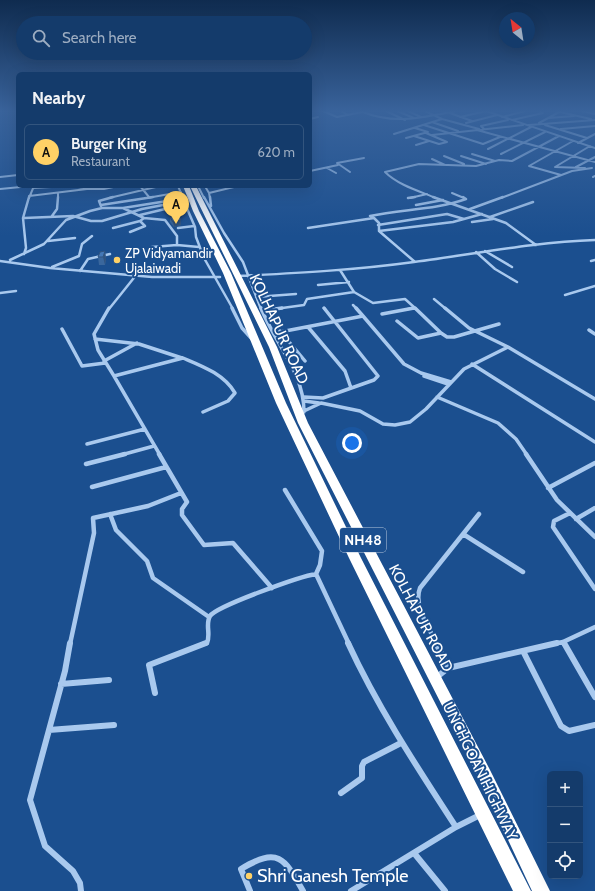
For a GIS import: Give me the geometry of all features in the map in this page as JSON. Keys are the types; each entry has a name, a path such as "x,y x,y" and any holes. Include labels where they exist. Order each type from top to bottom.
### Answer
{"highway":[{"name":"KOLHAPUR ROAD","path":"194,188 273,347 303,423 435,678 541,891"},
{"name":"UNCHGOAN HIGHWAY","path":"183,189 196,210 227,273 281,403 355,558 522,891"}],"street":[{"path":"472,154 495,161 512,161 529,153"},
{"path":"552,153 529,166 562,175"},
{"path":"560,153 595,162"},
{"path":"577,153 555,167 594,168"},
{"path":"444,156 468,166"},
{"path":"461,156 486,164"},
{"path":"575,168 595,157"},
{"path":"312,171 338,165 338,163 364,158"},
{"path":"432,159 448,166"},
{"path":"495,161 486,164 468,166 419,164 385,172 385,174 427,194 494,218 506,224 537,245"},
{"path":"338,165 350,172"},
{"path":"326,168 336,173"},
{"path":"470,209 517,190 572,171 594,168"},
{"path":"0,177 16,175"},
{"path":"0,189 16,188"},
{"path":"24,254 26,248 23,229 24,218 31,188"},
{"path":"81,188 87,189"},
{"path":"29,196 109,188"},
{"path":"101,207 99,201 102,199 149,188"},
{"path":"199,188 211,206 224,233 243,262 262,311 295,371 304,399 303,423"},
{"path":"206,188 209,193 211,206"},
{"path":"209,193 230,188"},
{"path":"143,189 149,196"},
{"path":"7,261 44,244 62,224 73,216 101,207 183,189 185,201 194,226 199,247 204,258 242,328 256,344"},
{"path":"52,216 57,209 58,193"},
{"path":"416,262 379,231 378,225 374,218 370,216 430,208 453,203 466,198 452,193"},
{"path":"408,198 427,194"},
{"path":"416,205 443,200"},
{"path":"101,207 123,208 185,201"},
{"path":"24,218 73,216 91,221 102,221 118,218 132,212 185,201"},
{"path":"140,215 151,214 185,201"},
{"path":"490,217 533,202"},
{"path":"424,204 430,208"},
{"path":"123,208 144,218 166,220 177,236 177,245"},
{"path":"378,225 447,214 464,219"},
{"path":"379,231 464,219 482,214"},
{"path":"114,228 140,221 144,218"},
{"path":"308,228 374,218"},
{"path":"472,222 494,218"},
{"path":"130,232 145,226 140,221"},
{"path":"178,228 194,226"},
{"path":"50,268 79,256 82,244 92,236"},
{"path":"48,241 75,238"},
{"path":"239,276 340,270 416,262 476,252 595,240"},
{"path":"152,247 177,245 199,247"},
{"path":"485,251 512,267"},
{"path":"476,252 496,269 517,282"},
{"path":"80,270 88,259 110,254"},
{"path":"0,261 24,263 50,268 137,274 152,277 220,277"},
{"path":"340,270 354,292 373,303 405,300 447,337 454,337 473,330 499,324"},
{"path":"137,274 102,319 94,332 95,339 105,362 187,502 182,509 182,515 204,545 233,543 272,588"},
{"path":"318,285 349,282"},
{"path":"564,295 595,286"},
{"path":"0,293 16,291"},
{"path":"262,311 304,305 307,299 354,292"},
{"path":"256,297 296,294"},
{"path":"434,299 473,330 508,347 595,399"},
{"path":"353,305 401,361 420,375 450,383"},
{"path":"304,399 323,398 374,380 378,376 324,308"},
{"path":"382,314 415,308"},
{"path":"275,333 363,316"},
{"path":"397,321 418,338 441,333"},
{"path":"308,327 345,371 351,388"},
{"path":"62,329 82,366 105,362 138,343"},
{"path":"589,330 595,334"},
{"path":"280,331 305,361"},
{"path":"95,339 124,340 138,343 183,358 215,373 235,391 234,396 228,401 203,412"},
{"path":"304,399 360,411 383,424 394,425 410,422 426,409 464,369 508,347"},
{"path":"114,376 183,358"},
{"path":"472,364 595,442"},
{"path":"437,397 498,423 516,439 556,500 595,537"},
{"path":"304,411 321,403"},
{"path":"87,444 145,429"},
{"path":"86,464 154,446"},
{"path":"548,488 595,463"},
{"path":"92,488 166,467"},
{"path":"156,693 149,665 207,643 209,639 207,623 209,617 220,608 272,588 316,574 320,565 322,551 285,490"},
{"path":"81,891 81,884 78,876 49,852 45,846 30,800 61,684 94,533 93,518 148,506 181,493"},
{"path":"576,519 595,508"},
{"path":"570,513 554,521 553,527 595,589"},
{"path":"110,514 116,530 147,562 153,578 209,617"},
{"path":"448,668 420,608 417,596 420,588 479,514"},
{"path":"463,534 523,572"},
{"path":"316,574 366,682 401,743 456,827"},
{"path":"435,678 448,668 563,642 595,627"},
{"path":"563,642 595,697"},
{"path":"523,651 561,726 569,731 595,725"},
{"path":"61,684 109,680"},
{"path":"49,730 114,725"},
{"path":"341,793 362,778 362,766 364,762 401,743"},
{"path":"351,891 456,827 483,814"},
{"path":"414,853 445,891"},
{"path":"250,891 241,869 252,861 271,856 280,857 289,866 303,891"}],"building":[{"path":"179,216 181,220 173,222 170,217"},
{"path":"105,251 103,257 98,257 100,252"}],"place":[{"name":"Burger King","path":"176,224"},
{"name":"ZP Vidyamandir Ujalaiwadi","path":"117,260"},
{"name":"Shri Ganesh Temple","path":"249,876"}]}
